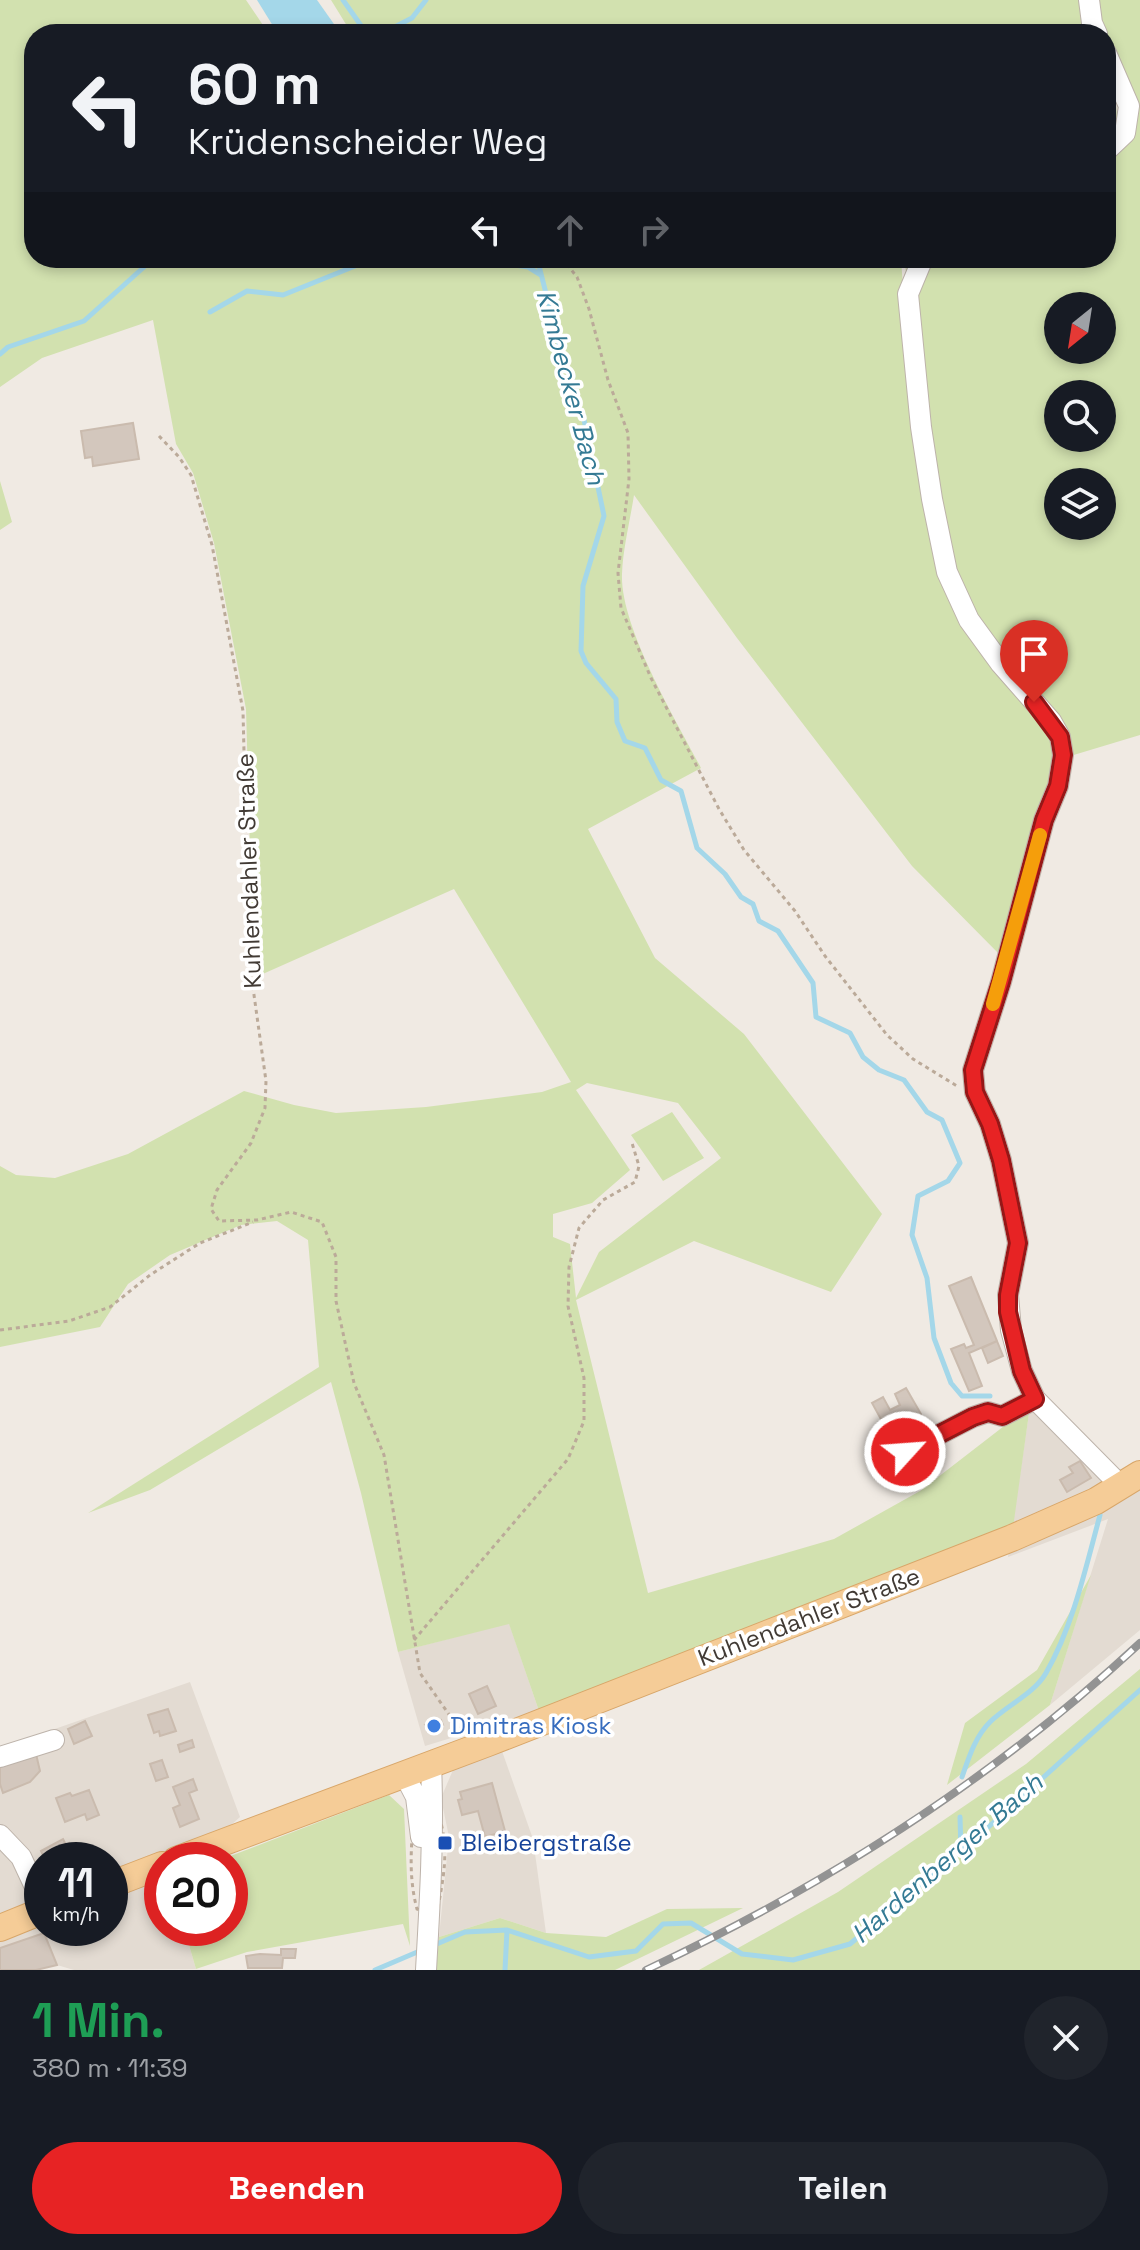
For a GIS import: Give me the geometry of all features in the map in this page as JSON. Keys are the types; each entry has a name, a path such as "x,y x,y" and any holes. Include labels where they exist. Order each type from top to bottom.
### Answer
{"main road":[{"name":"Kuhlendahler Straße","path":"224,1842 1012,1538 1069,1515 1131,1480"},
{"path":"0,1928 24,1918"}],"street":[{"path":"1089,0 1092,24"},
{"path":"1116,76 1129,106 1125,133 1116,142"},
{"path":"919,268 908,294 921,427 947,572 969,620 1001,664 1051,721 1060,737 1063,755 1058,786 1044,820 1001,982 973,1070 975,1092 997,1148 1018,1243 1008,1295 1008,1312 1022,1371 1035,1399 1131,1480"},
{"path":"905,1452 973,1417 988,1412 1002,1416 1035,1399"},
{"path":"0,1757 54,1740"},
{"path":"426,1970 433,1872 431,1764"},
{"path":"404,1774 416,1797 420,1817 428,1912"},
{"path":"0,1835 24,1863"}],"path":[{"path":"570,268 577,277 589,309 608,380 628,433 629,479 618,573 621,608 651,678 719,809 744,850 795,911 857,1000 913,1059 965,1091 975,1092"},
{"name":"Kuhlendahler Straße","path":"159,436 191,475 212,545 243,711 249,959 266,1081 265,1108 251,1143 217,1190 211,1209 219,1221 257,1220 291,1212 322,1222 336,1257 336,1301 354,1383 384,1455 420,1673 472,1748"},
{"path":"414,1640 568,1459 584,1421 584,1378 568,1306 569,1267 579,1228 603,1200 635,1182 639,1166 632,1143"},
{"path":"0,1330 69,1321 110,1307 150,1275 200,1243 257,1220"}],"shaded area":[{"path":"1030,1406 1125,1498 1140,1487 1140,1630 1050,1705 1108,1519 1008,1557"},
{"path":"509,1623 539,1711 425,1746 398,1652"},
{"path":"190,1682 240,1817 212,1842 144,1842 144,1946 189,1946 196,1969 74,1970 57,1965 36,1970 0,1970 0,1748"},
{"path":"502,1751 533,1839 546,1933 500,1918 439,1937 449,1837 441,1798 453,1770"}],"green space":[{"path":"0,0 246,0 262,24 24,24 24,268 902,268 914,451 947,595 1054,740 1050,783 1001,956 912,866 737,638 634,495 622,574 624,596 651,673 701,768 588,829 655,958 744,1034 882,1214 831,1292 694,1241 576,1300 648,1593 834,1539 920,1491 1030,1406 1013,1528 539,1711 509,1624 398,1652 331,1382 150,1490 88,1513 319,1367 308,1240 277,1221 241,1225 170,1255 128,1284 100,1327 0,1347 0,1166 16,1175 55,1178 128,1154 244,1091 336,1113 426,1107 542,1092 571,1082 454,889 256,977 246,709 214,543 193,473 176,444 153,320 42,358 0,387","holes":["587,1083 678,1103 721,1158 599,1252 576,1298 570,1244 553,1237 553,1214 592,1203 630,1170 576,1090"]},
{"path":"331,0 1080,0 1082,24 346,24"},
{"path":"1093,0 1140,0 1140,735 1067,757 1003,660 948,565 905,268 1116,268 1116,106 1117,116 1132,116 1116,61 1116,24 1102,24"},
{"path":"0,481 12,522 0,530"},
{"path":"672,1112 704,1158 663,1181 631,1135"},
{"path":"1091,1575 1050,1705 947,1785 965,1723 1037,1670"},
{"path":"1140,1669 1140,1970 699,1970 838,1892 1026,1764"},
{"path":"389,1795 404,1809 410,1946 403,1924 247,1952 196,1969 189,1946 248,1946 248,1849"},
{"path":"743,1908 615,1970 436,1970 439,1937 500,1918 546,1933 606,1937 667,1909"}],"water":[{"path":"257,0 317,0 334,24 272,24"}],"building":[{"path":"133,423 139,459 93,466 92,457 85,458 81,431"},
{"path":"971,1277 997,1341 969,1353 982,1386 969,1391 951,1349 964,1344 966,1348 974,1345 949,1286"},
{"path":"997,1341 1003,1356 988,1363 982,1348"},
{"path":"906,1388 921,1414 888,1432 872,1403 883,1397 890,1410 900,1405 895,1394"},
{"path":"1080,1461 1091,1478 1067,1492 1060,1480 1073,1473 1069,1467"},
{"path":"487,1686 496,1706 478,1714 469,1694"},
{"path":"168,1709 176,1731 160,1736 159,1731 154,1733 148,1715"},
{"path":"441,1720 443,1725 427,1731 425,1725"},
{"path":"85,1721 92,1736 74,1744 68,1729"},
{"path":"192,1740 194,1747 180,1752 178,1745"},
{"path":"36,1754 40,1771 30,1782 3,1793 0,1767"},
{"path":"162,1760 168,1777 156,1781 150,1764"},
{"path":"193,1779 197,1790 189,1793 199,1819 180,1827 173,1808 180,1805 173,1787"},
{"path":"492,1783 505,1831 485,1837 478,1811 462,1815 458,1800 462,1799 460,1792"},
{"path":"89,1790 99,1815 87,1820 85,1814 65,1822 56,1798"},
{"path":"24,1940 24,1946 49,1946 57,1965 36,1970 0,1970 0,1948"},
{"path":"281,1949 296,1949 295,1958 283,1958 282,1968 248,1968 246,1956 281,1955"}],"waterway":[{"name":"Kimbecker Bach","path":"343,0 360,24"},
{"path":"400,24 412,18 426,0"},
{"path":"0,354 8,347 84,321 143,268"},
{"path":"210,312 247,291 283,295 350,268"},
{"path":"530,268 541,275"},
{"name":"Kimbecker Bach","path":"540,268 563,360 573,376 570,391 583,415 604,516 583,586 581,651 586,663 616,699 617,722 625,741 645,748 661,780 681,791 697,848 725,874 741,897 753,904 759,921 778,931 813,983 816,1017 850,1033 863,1057 879,1070 904,1080 927,1112 942,1120 960,1163 948,1181 918,1196 912,1235 927,1278 934,1338 951,1383 962,1396 990,1396"},
{"path":"962,1777 980,1734 997,1716 1035,1687 1046,1673 1071,1616 1100,1515"},
{"name":"Hardenberger Bach","path":"432,1946 465,1932 507,1930 589,1957 636,1951 663,1924 691,1923 742,1954 793,1960 850,1944 984,1831 1140,1690"},
{"path":"960,1817 961,1851"},
{"path":"505,1970 507,1930"},
{"name":"Hardenberger Bach","path":"375,1970 422,1950"}],"railway":[{"path":"646,1970 778,1902 906,1826 1027,1739 1140,1643"}],"slow traffic":[{"path":"993,1004 1040,835"}],"place":[{"name":"Dimitras Kiosk","path":"434,1726"},
{"name":"Bleibergstraße","path":"445,1843"}],"route":[{"path":"905,1452 973,1417 988,1412 1002,1416 1035,1399 1022,1371 1008,1312 1008,1295 1018,1243 1001,1160 990,1124 975,1092 973,1070 1001,982 1044,820 1058,786 1063,755 1060,737 1034,702"}]}
